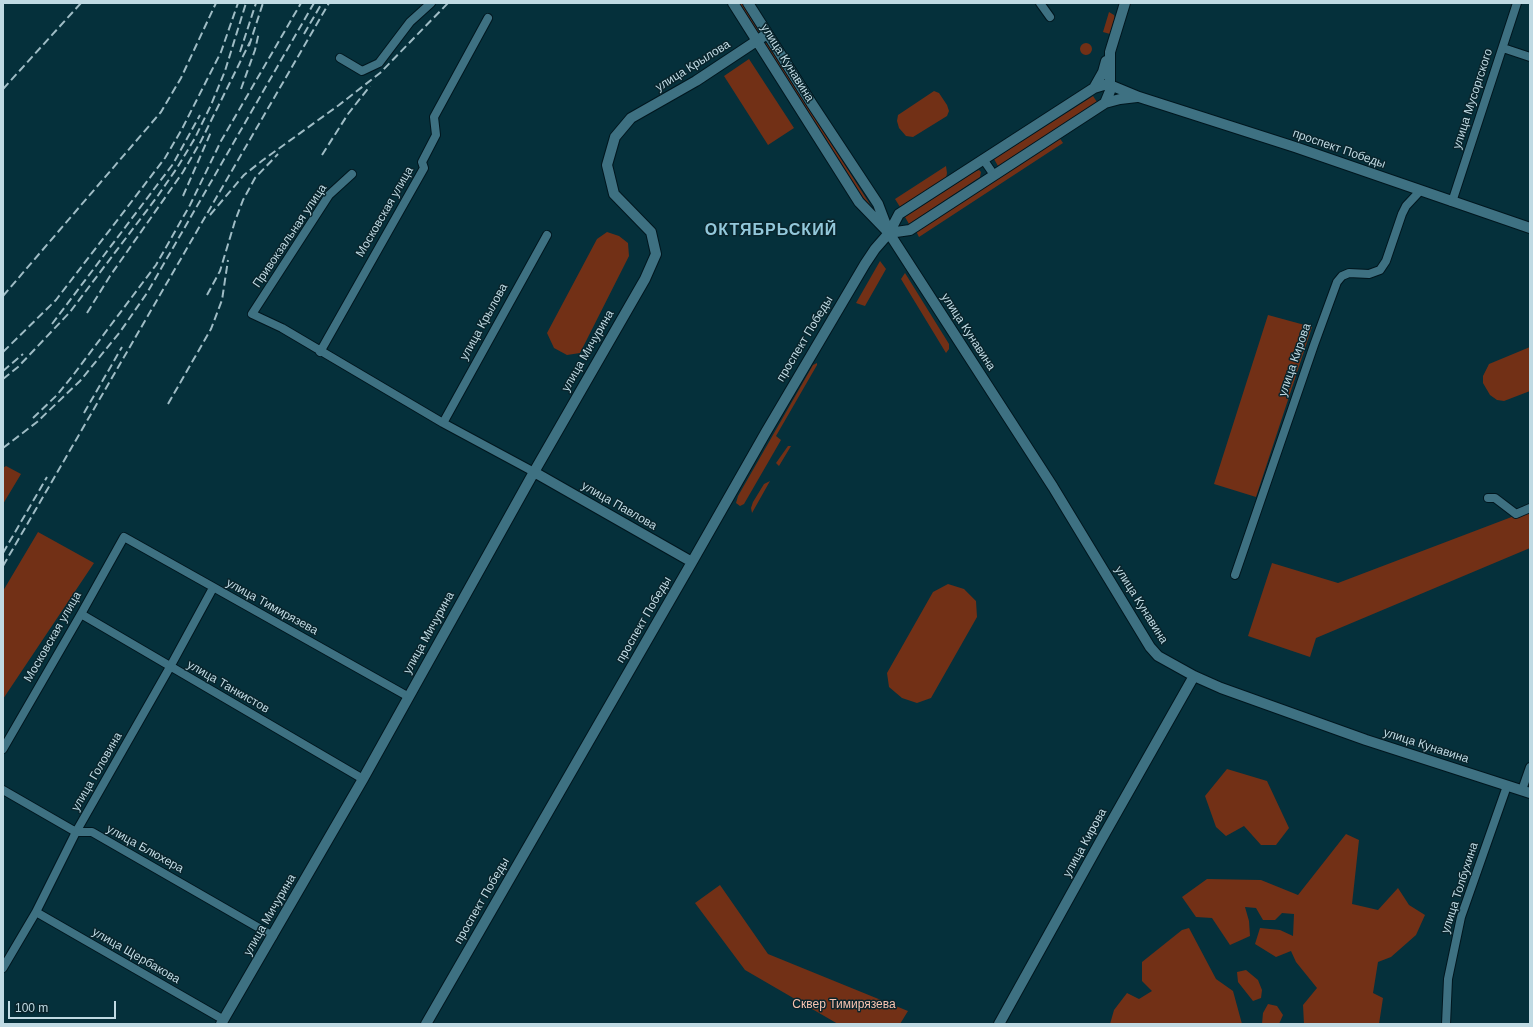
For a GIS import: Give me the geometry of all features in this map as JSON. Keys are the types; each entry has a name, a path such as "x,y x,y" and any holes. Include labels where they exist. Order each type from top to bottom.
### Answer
{"main road":[{"name":"улица Кунавина","path":"733,3 859,202 889,233 1053,487 1150,647 1158,656 1194,676 1221,688 1366,740 1526,792"},
{"name":"улица Кунавина","path":"748,3 878,204 889,233"},
{"path":"1094,88 1103,72 1125,3"},
{"name":"улица Крылова","path":"656,254 650,232 614,194 607,165 615,137 631,118 696,81 767,34"},
{"path":"1106,103 1110,85 1110,52"},
{"name":"проспект Победы","path":"426,1024 766,432 865,264 875,249 889,233 899,214 1094,88 1110,85 1138,97 1295,147 1530,228"},
{"name":"проспект Победы","path":"889,233 910,230 1106,103 1120,99 1138,97"},
{"name":"улица Мичурина","path":"223,1022 363,779 534,472 645,279 656,254"},
{"name":"улица Павлова","path":"534,472 692,562"},
{"name":"улица Кирова","path":"999,1024 1194,676"}],"street":[{"path":"340,58 362,71 379,63 410,22 431,3"},
{"path":"1040,3 1050,17"},
{"name":"улица Мусоргского","path":"1452,202 1517,3"},
{"name":"Московская улица","path":"320,352 424,168 422,162 436,135 434,117 488,18"},
{"path":"1503,48 1530,57"},
{"path":"983,159 994,175"},
{"name":"Привокзальная улица","path":"320,352 282,328 252,314 330,195 352,174"},
{"name":"улица Кирова","path":"1235,575 1337,282 1342,276 1349,273 1369,274 1380,270 1386,261 1406,206 1420,191"},
{"name":"улица Крылова","path":"443,423 547,235"},
{"path":"320,352 443,423 534,472"},
{"path":"1488,498 1495,498 1516,514 1530,508"},
{"name":"Московская улица","path":"3,749 124,537"},
{"name":"улица Тимирязева","path":"124,537 409,697"},
{"name":"улица Головина","path":"3,968 36,912 76,832 213,588"},
{"name":"улица Танкистов","path":"81,614 363,779"},
{"path":"1526,792 1530,767"},
{"name":"улица Толбухина","path":"1446,1024 1448,979 1461,917 1507,786"},
{"name":"улица Блюхера","path":"3,790 76,832 92,832 273,936"},
{"name":"улица Щербакова","path":"36,912 223,1022"}],"green space":[{"path":"737,3 742,3 759,34 757,34"},
{"path":"1109,12 1114,15 1115,18 1110,34 1103,32"},
{"path":"765,43 767,43 871,206 868,208 765,45"},
{"path":"1084,43 1088,43 1092,49 1088,55 1084,55 1080,51 1080,47"},
{"path":"749,59 794,128 768,145 724,76"},
{"path":"934,91 939,93 947,105 949,111 947,116 913,137 906,136 899,128 897,121 898,115"},
{"path":"1093,96 1097,102 998,166 994,159"},
{"path":"1059,137 1063,143 919,237 916,231"},
{"path":"946,166 946,178 900,207 895,199"},
{"path":"979,170 981,172 980,177 909,224 905,217"},
{"path":"607,232 619,236 628,243 629,256 580,353 567,355 554,348 547,333 597,239"},
{"path":"880,261 886,269 865,306 856,303"},
{"path":"905,273 949,344 949,349 946,353 901,279"},
{"path":"1268,315 1312,327 1256,497 1214,484"},
{"path":"1530,347 1530,391 1504,401 1497,400 1490,395 1483,383 1483,376 1489,364"},
{"path":"817,363 776,436 781,440 744,504 740,506 736,503 738,496 813,365"},
{"path":"788,446 791,446 779,466 776,463"},
{"path":"6,466 21,474 3,504 3,468"},
{"path":"770,481 752,513 751,508 753,502 764,484"},
{"path":"1530,510 1530,548 1316,638 1310,657 1248,636 1272,563 1338,583"},
{"path":"38,532 94,563 3,699 3,591"},
{"path":"948,584 964,589 976,601 977,617 931,698 917,703 902,698 889,687 887,673 933,592"},
{"path":"1227,769 1267,781 1289,828 1276,845 1261,845 1244,826 1226,836 1216,827 1205,796"},
{"path":"1346,834 1359,840 1352,904 1378,910 1398,888 1409,905 1425,915 1416,935 1391,957 1378,962 1373,993 1383,998 1379,1024 1304,1024 1303,1005 1317,988 1296,962 1291,951 1276,957 1255,944 1260,928 1280,930 1293,936 1294,914 1282,913 1275,920 1263,920 1256,908 1245,907 1249,921 1250,936 1230,945 1212,918 1196,917 1182,897 1207,879 1261,880 1298,895"},
{"name":"Сквер Тимирязева","path":"720,885 768,954 908,1011 900,1024 838,1024 745,970 695,903"},
{"path":"1189,928 1216,979 1233,991 1242,1024 1110,1024 1114,1010 1127,993 1139,999 1152,991 1142,981 1142,962 1182,930"},
{"path":"1246,970 1258,980 1262,990 1261,998 1253,1001 1238,982 1237,972"},
{"path":"1268,1004 1277,1006 1283,1015 1279,1024 1262,1024 1263,1013"}],"railway":[{"path":"3,89 81,3"},
{"path":"3,296 161,112 181,78 216,3"},
{"path":"3,352 56,300 165,158 182,129 221,52 238,3"},
{"path":"3,379 18,367 70,312 157,197 177,168 195,138 211,105 225,71 246,3"},
{"path":"240,52 256,3"},
{"path":"249,46 263,3"},
{"path":"33,418 57,395 74,374 156,265 190,205 221,141 301,3"},
{"path":"3,448 37,422 80,381 120,332 147,293 314,3"},
{"path":"304,34 322,3"},
{"path":"3,566 329,3"},
{"path":"210,215 244,175 380,73 448,3"},
{"path":"241,89 255,50 259,32"},
{"path":"87,313 110,276 183,172 201,141 250,42"},
{"path":"322,155 348,114 370,86"},
{"path":"52,324 173,164 200,115"},
{"path":"183,196 211,132"},
{"path":"207,295 220,271 243,200 255,178 278,154"},
{"path":"168,404 211,329 222,300 228,260"},
{"path":"84,413 122,347"},
{"path":"3,371 23,354"},
{"path":"3,553 47,477"}],"district":[{"name":"ОКТЯБРЬСКИЙ","path":"771,231"}]}
